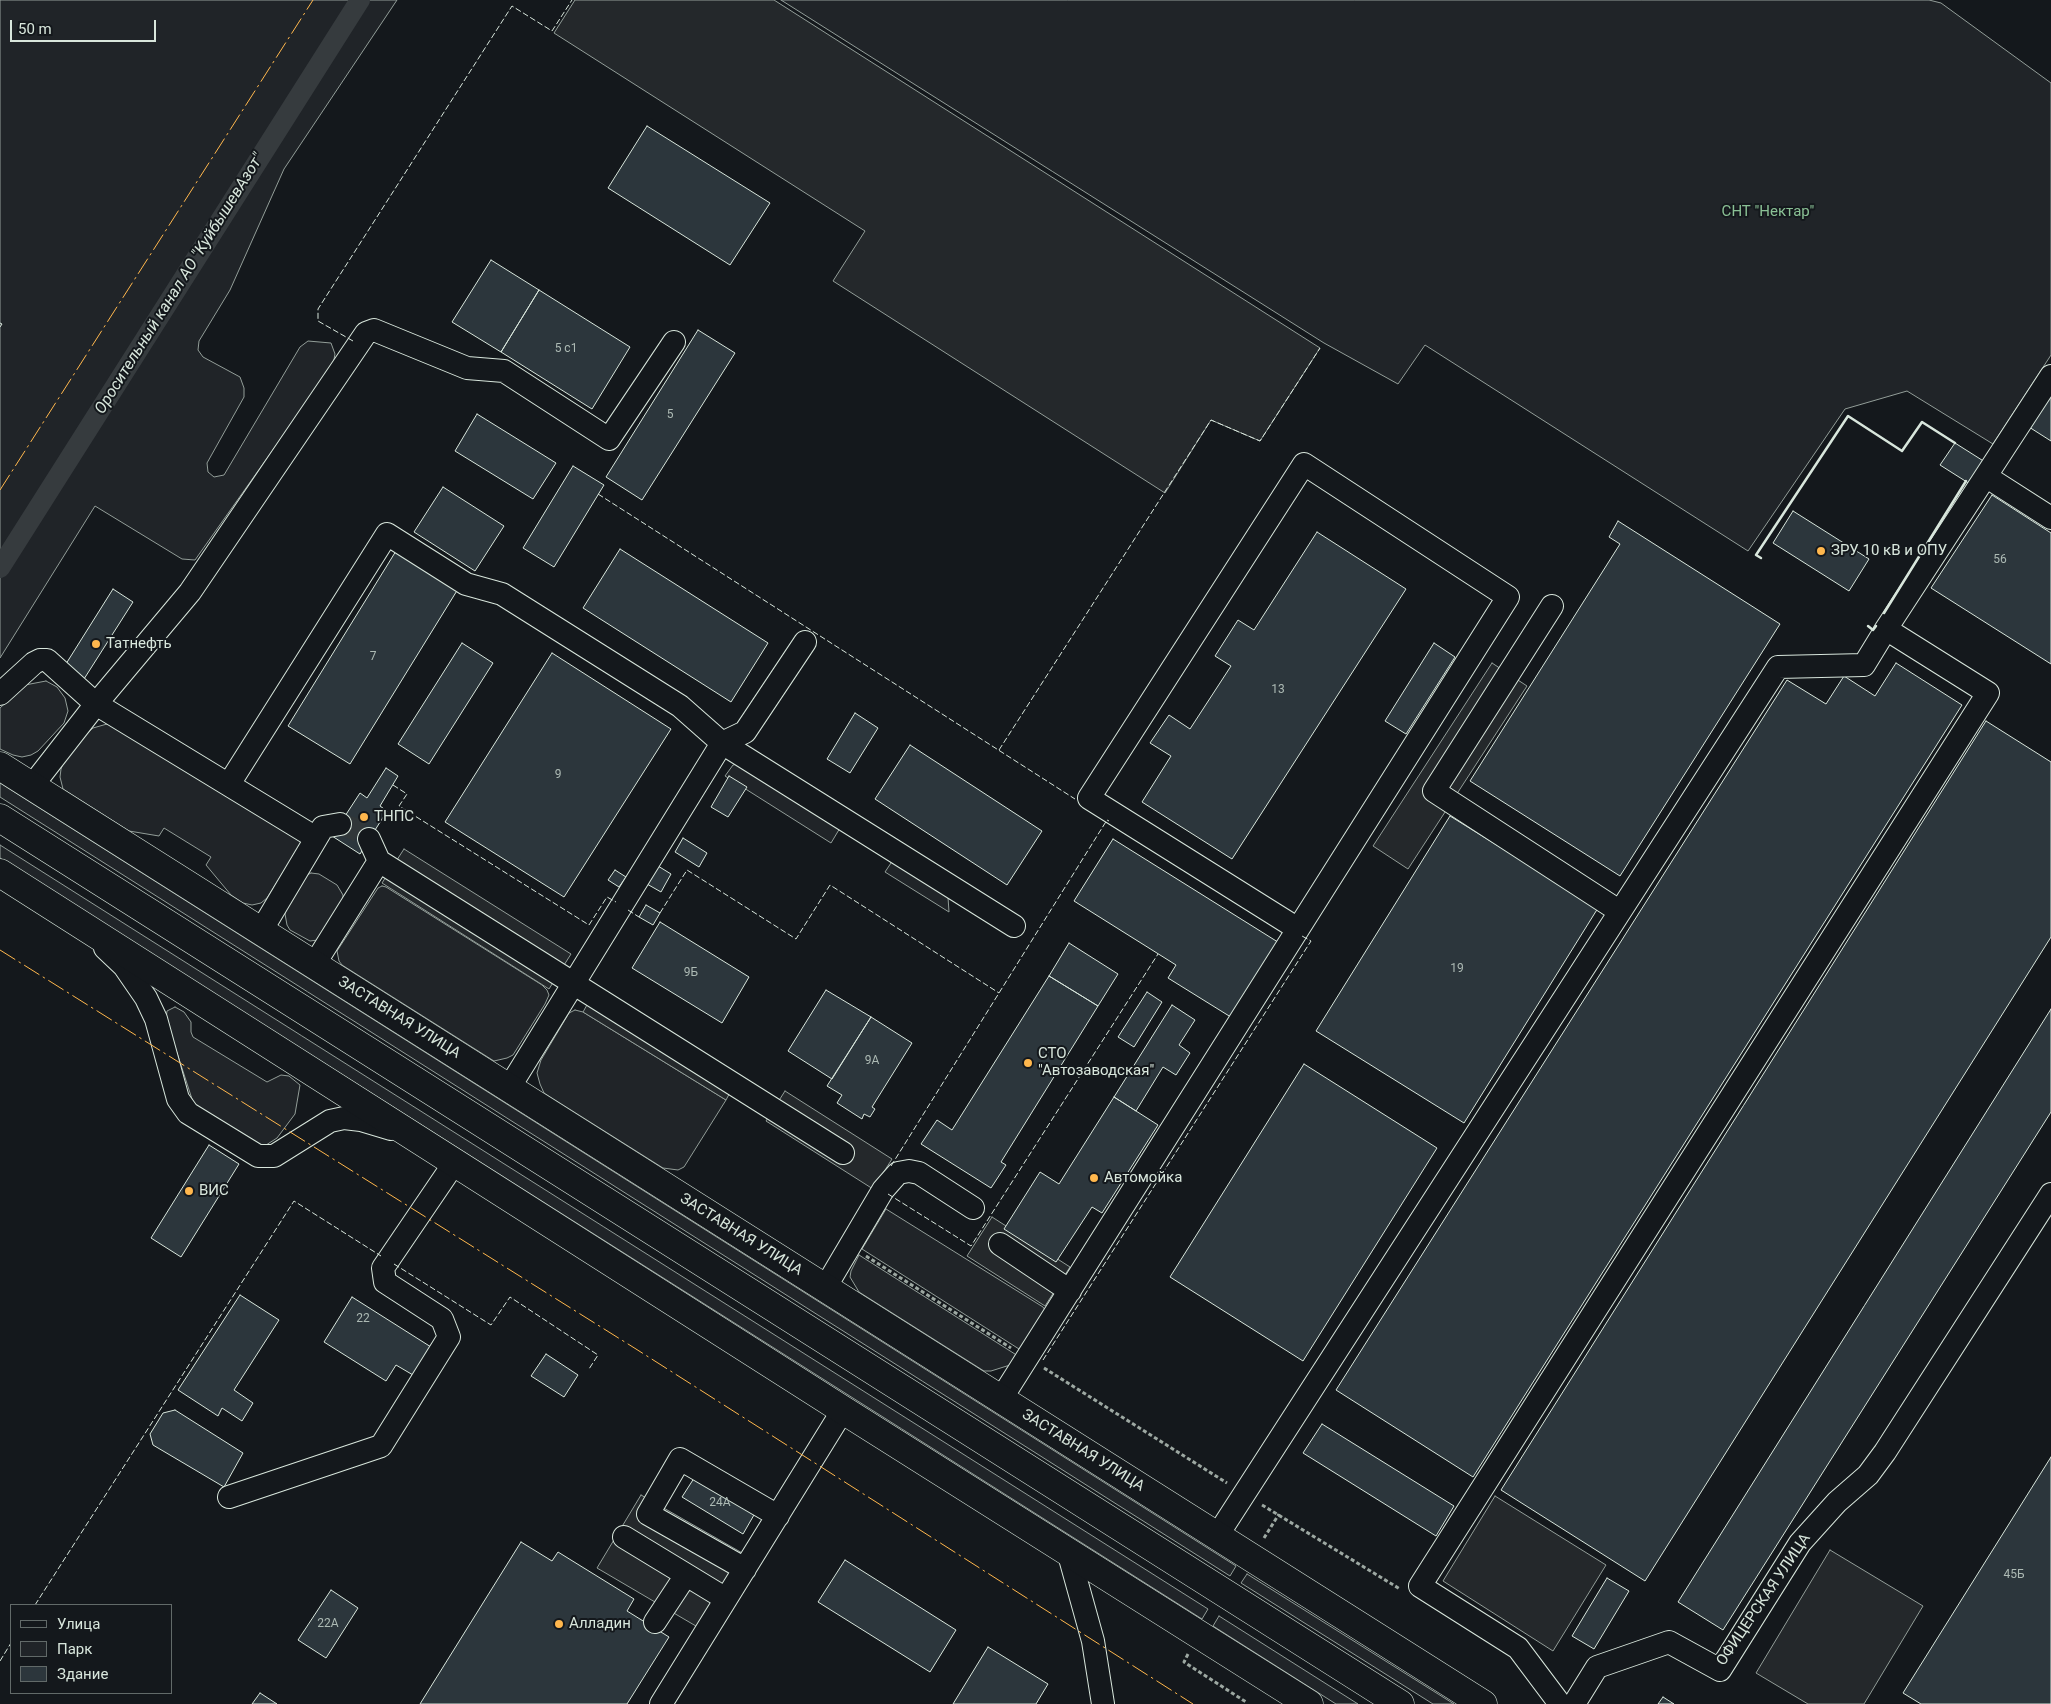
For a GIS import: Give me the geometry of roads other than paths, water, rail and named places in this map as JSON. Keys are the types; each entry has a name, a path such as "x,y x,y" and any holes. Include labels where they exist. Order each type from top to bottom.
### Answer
{"main road":[{"name":"ЗАСТАВНАЯ УЛИЦА","path":"0,766 1483,1704"},
{"path":"0,818 1400,1704"},
{"path":"0,873 82,924 236,1026 415,1136 843,1410 1309,1704"}],"street":[{"path":"32,786 96,704 190,592 366,333 374,330 467,368 504,371 609,439 674,342"},
{"path":"1217,1536 1778,667 1864,665 2051,376"},
{"path":"1001,1399 1508,597 1304,464 1089,798 1298,929"},
{"path":"1986,477 2051,518"},
{"path":"229,784 387,534 466,584 502,594 518,604 680,706 722,743 1014,926"},
{"path":"1552,606 1434,791 1620,911"},
{"path":"1560,1704 1518,1648 1420,1586 1988,693 1886,629"},
{"path":"509,1088 722,743 745,732 805,642"},
{"path":"0,694 34,663 40,660 48,660 96,704 316,838"},
{"path":"261,931 323,827 340,824"},
{"path":"369,839 379,861 843,1153"},
{"path":"314,965 379,861"},
{"path":"82,924 124,966 146,998 156,1019 178,1099 188,1113 258,1156 274,1156 330,1121 344,1118 361,1120 415,1136"},
{"path":"229,1497 381,1446 449,1337 442,1319 385,1282 383,1268 455,1162"},
{"path":"826,1288 883,1190 898,1173 909,1170 919,1173 973,1208"},
{"name":"ОФИЦЕРСКАЯ УЛИЦА","path":"1574,1704 1597,1667 1669,1642 1720,1670 1800,1544 1837,1502 1868,1475 1885,1452 2051,1194"},
{"path":"1000,1244 1070,1291"},
{"path":"661,1704 843,1410"},
{"path":"745,1568 648,1514 680,1459 778,1516"},
{"path":"624,1537 726,1599"},
{"path":"1068,1551 1093,1641 1103,1704"},
{"path":"656,1622 686,1575"}],"waterway":[{"name":"Оросительный канал АО \"КуйбышевАзот\"","path":"0,568 360,0"}],"tunnel":[{"path":"340,824 355,829 369,839"}],"place":[{"name":"ЗРУ 10 кВ и ОПУ","path":"1821,551"},
{"name":"Татнефть","path":"96,644"},
{"name":"ТНПС","path":"364,817"},
{"name":"СТО \"Автозаводская\"","path":"1028,1063"},
{"name":"Автомойка","path":"1094,1178"},
{"name":"ВИС","path":"189,1191"},
{"name":"Алладин","path":"559,1624"}],"park label":[{"name":"СНТ \"Нектар\"","path":"1768,212"}]}
